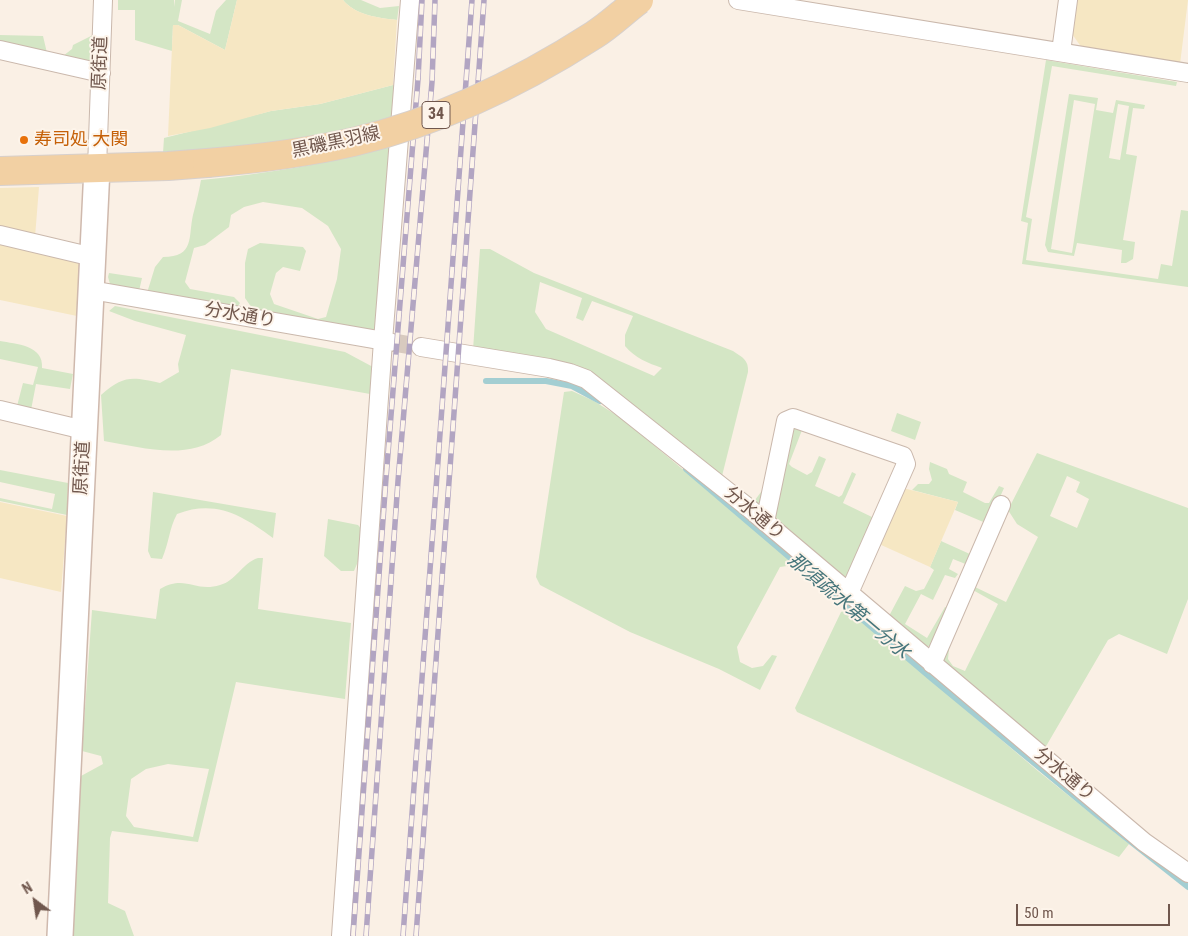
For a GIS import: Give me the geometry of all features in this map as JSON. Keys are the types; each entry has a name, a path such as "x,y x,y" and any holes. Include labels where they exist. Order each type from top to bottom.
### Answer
{"main road":[{"name":"黒磯黒羽線","path":"0,171 207,163 264,158 316,150 389,132 482,96 596,34 639,0"}],"street":[{"name":"原街道","path":"60,936 104,0"},
{"path":"341,936 387,342 410,0"},
{"path":"738,0 1188,73"},
{"path":"1061,52 1068,0"},
{"path":"0,50 101,73"},
{"path":"0,235 93,257"},
{"name":"分水通り","path":"91,290 387,342"},
{"name":"分水通り","path":"422,347 570,372 586,379 764,522 1144,842 1188,873"},
{"path":"0,410 84,430"},
{"path":"764,522 786,421 792,418 903,456 906,464 848,593"},
{"path":"932,664 1001,505"}],"green space":[{"path":"118,0 174,0 174,7 175,0 182,0 178,21 210,34 216,11 226,0 237,0 225,50 178,25 173,25 172,51 135,40 135,10 118,10"},
{"path":"343,0 361,0 380,8 399,6 397,20 375,17 361,12"},
{"path":"0,35 43,36 47,53 0,42"},
{"path":"93,35 91,59 88,62 63,56 72,49 73,45"},
{"path":"1046,60 1177,82 1176,86 1052,66 1026,217 1032,219 1026,260 1158,279 1161,264 1172,266 1181,210 1188,211 1188,287 1022,264 1028,223 1021,221"},
{"path":"393,85 399,86 398,115 369,124 311,137 163,153 164,138 271,111 320,104"},
{"path":"1069,94 1098,98 1096,110 1113,113 1116,100 1145,105 1144,109 1133,108 1126,154 1137,156 1123,240 1135,242 1133,259 1126,263 1121,263 1122,250 1077,243 1074,256 1048,252 1045,245","holes":["1074,100 1095,104 1072,253 1051,249","1118,104 1129,106 1120,160 1109,158"]},
{"path":"393,146 378,334 254,311 245,298 245,263 248,249 260,243 303,247 306,251 300,271 283,267 276,273 270,294 274,304 318,319 326,317 337,279 341,249 328,226 302,208 263,202 244,207 231,215 229,227 205,245 194,248 185,282 190,289 234,297 240,303 235,310 147,293 155,267 163,257 180,254 188,244 201,180 250,175 298,167 346,158"},
{"path":"480,249 490,249 534,273 733,351 746,362 748,372 722,476 755,500 761,492 765,494 760,504 754,506 592,376 473,350","holes":["540,282 582,298 576,318 583,321 592,301 633,316 625,335 625,346 637,357 662,368 654,376 546,329 535,312"]},
{"path":"109,273 142,278 139,291 110,284"},
{"path":"115,306 345,352 373,367 370,394 231,369 221,435 208,443 194,448 164,450 104,441 101,395 122,381 135,379 160,383 179,372 178,364 186,335 135,321 109,311"},
{"path":"0,341 21,345 34,350 39,354 42,368 73,374 70,389 36,384 31,410 17,406 23,383 33,385 38,367 0,359"},
{"path":"572,391 594,401 621,418 798,565 794,569 787,566 780,567 737,647 740,662 752,668 763,666 772,655 777,656 760,690 719,669 630,632 540,585 536,577 564,392"},
{"path":"897,413 921,422 915,440 891,431"},
{"path":"795,427 802,430 789,464 807,475 812,472 819,456 826,459 815,486 839,497 842,495 852,472 856,474 843,503 874,518 849,576 843,578 772,520 790,430"},
{"path":"1037,453 1188,508 1188,599 1167,654 1119,634 1108,640 1045,748 939,661 944,647 949,649 948,659 953,666 965,671 998,604 971,589 975,587 1006,602 1038,537 1017,524 1008,510","holes":["1067,476 1080,482 1076,492 1089,499 1077,528 1050,516"]},
{"path":"930,462 947,469 949,474 967,482 963,492 985,503 989,503 999,486 1004,488 988,524 955,510 958,502 912,490 918,484 929,484 932,480 929,469"},
{"path":"0,470 68,483 67,515 0,501 0,498 52,509 55,494 0,482"},
{"path":"153,492 276,513 273,538 251,523 228,512 204,508 191,510 177,514 162,559 151,558 148,551"},
{"path":"328,519 358,525 363,531 362,552 354,571 341,571 324,556"},
{"path":"941,541 972,555 968,565 953,559 949,569 958,574 955,578 945,575 933,600 921,594 905,624 927,638 945,607 950,609 932,645 925,647 889,616 905,586 916,591 924,589 934,570 930,567"},
{"path":"263,558 258,609 351,623 345,699 236,682 198,842 112,831 110,838 108,903 125,911 134,936 70,936 74,825 78,817 81,776 103,764 101,756 82,751 92,610 156,619 160,589 177,583 204,587 220,585 230,580 252,560","holes":["168,764 209,769 193,837 134,827 126,816 131,779 146,769"]},
{"path":"846,610 851,612 1038,771 1129,844 1119,857 797,712 795,708 841,612"}],"sand":[{"path":"237,0 343,0 361,12 375,17 397,20 393,85 320,104 271,111 210,128 168,136 173,25 178,25 225,50"},
{"path":"1077,0 1188,0 1180,64 1082,48 1072,34"},
{"path":"39,187 35,237 0,228 0,188"},
{"path":"0,244 78,263 80,267 77,316 0,300"},
{"path":"903,488 958,502 930,567 879,544"},
{"path":"0,502 67,516 61,592 0,578"}],"waterway":[{"name":"那須疏水第一分水","path":"486,381 546,381 572,386 600,401"},
{"name":"那須疏水第一分水","path":"686,469 930,677 1097,815 1188,887"}],"tunnel":[{"path":"390,342 421,347"}],"railway":[{"path":"353,936 386,478 418,79 422,0"},
{"path":"366,936 398,481 432,82 435,0"},
{"path":"403,936 472,0"},
{"path":"416,936 484,0"}],"place":[{"name":"寿司処 大関","path":"24,140"}]}
